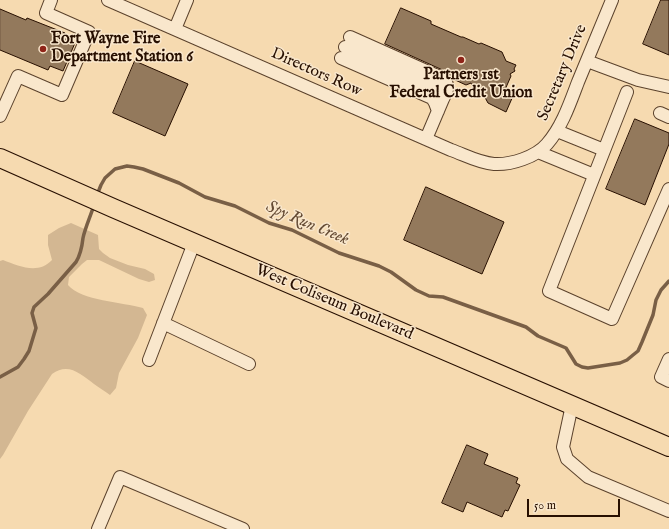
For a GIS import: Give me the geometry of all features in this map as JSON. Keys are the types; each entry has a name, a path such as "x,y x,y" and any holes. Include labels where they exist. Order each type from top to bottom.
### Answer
{"highway":[{"name":"West Coliseum Boulevard","path":"0,158 112,208 669,447"}],"street":[{"path":"0,116 18,76 62,95 89,32 46,13 51,0"},
{"path":"175,29 187,0"},
{"name":"Secretary Drive","path":"514,162 538,152 546,145 557,131 566,113 612,0"},
{"name":"Directors Row","path":"116,2 475,160 494,164 514,162"},
{"path":"345,47 438,88 442,92 442,103 426,139"},
{"path":"587,61 638,80 669,87"},
{"path":"627,92 549,291 612,319 669,189"},
{"path":"557,131 604,150"},
{"path":"538,152 594,175"},
{"path":"149,360 194,243"},
{"path":"163,323 250,364"},
{"path":"669,359 661,377 669,381"},
{"path":"572,405 563,447 567,459 588,477 669,511"},
{"path":"98,529 120,476 243,529"}],"shaded area":[{"path":"71,223 98,235 99,249 110,258 128,265 145,269 154,274 155,280 149,282 139,279 99,260 87,260 69,277 68,285 74,290 92,298 143,308 147,315 138,338 119,373 116,388 110,395 79,373 69,369 63,369 52,374 0,459 0,261 3,260 28,268 47,265 52,260 48,245 48,235"}],"building":[{"path":"661,0 669,0 669,55 643,44"},
{"name":"Partners 1st Federal Credit Union","path":"401,8 431,21 431,24 502,52 506,61 516,65 514,69 515,71 510,74 511,76 504,92 513,96 506,112 488,103 482,92 475,94 471,83 466,85 453,79 447,72 385,44"},
{"name":"Fort Wayne Fire Department Station 6","path":"0,9 26,20 27,18 65,33 63,38 75,43 63,71 50,66 48,70 0,50"},
{"path":"135,61 188,84 165,136 113,113"},
{"path":"635,119 669,133 669,144 645,205 606,189"},
{"path":"426,187 504,222 482,274 404,240"},
{"path":"467,445 488,454 484,464 518,478 516,483 520,485 508,511 505,510 502,517 467,502 463,512 442,503"}],"waterway":[{"name":"Spy Run Creek","path":"97,195 105,178 115,169 127,166 143,169 179,183 205,197 235,206 269,223 292,230 339,253 379,266 391,272 416,290 429,296 443,297 526,327 538,336 566,348 576,364 588,368 620,363 627,360 638,351 653,315 656,300 661,290 669,281"},
{"name":"Spy Run Creek","path":"0,377 18,367 29,351 36,328 32,313 34,307 48,294 76,262 82,247 84,234 94,205"}],"place":[{"name":"Fort Wayne Fire Department Station 6","path":"43,49"},
{"name":"Partners 1st Federal Credit Union","path":"461,60"}]}
